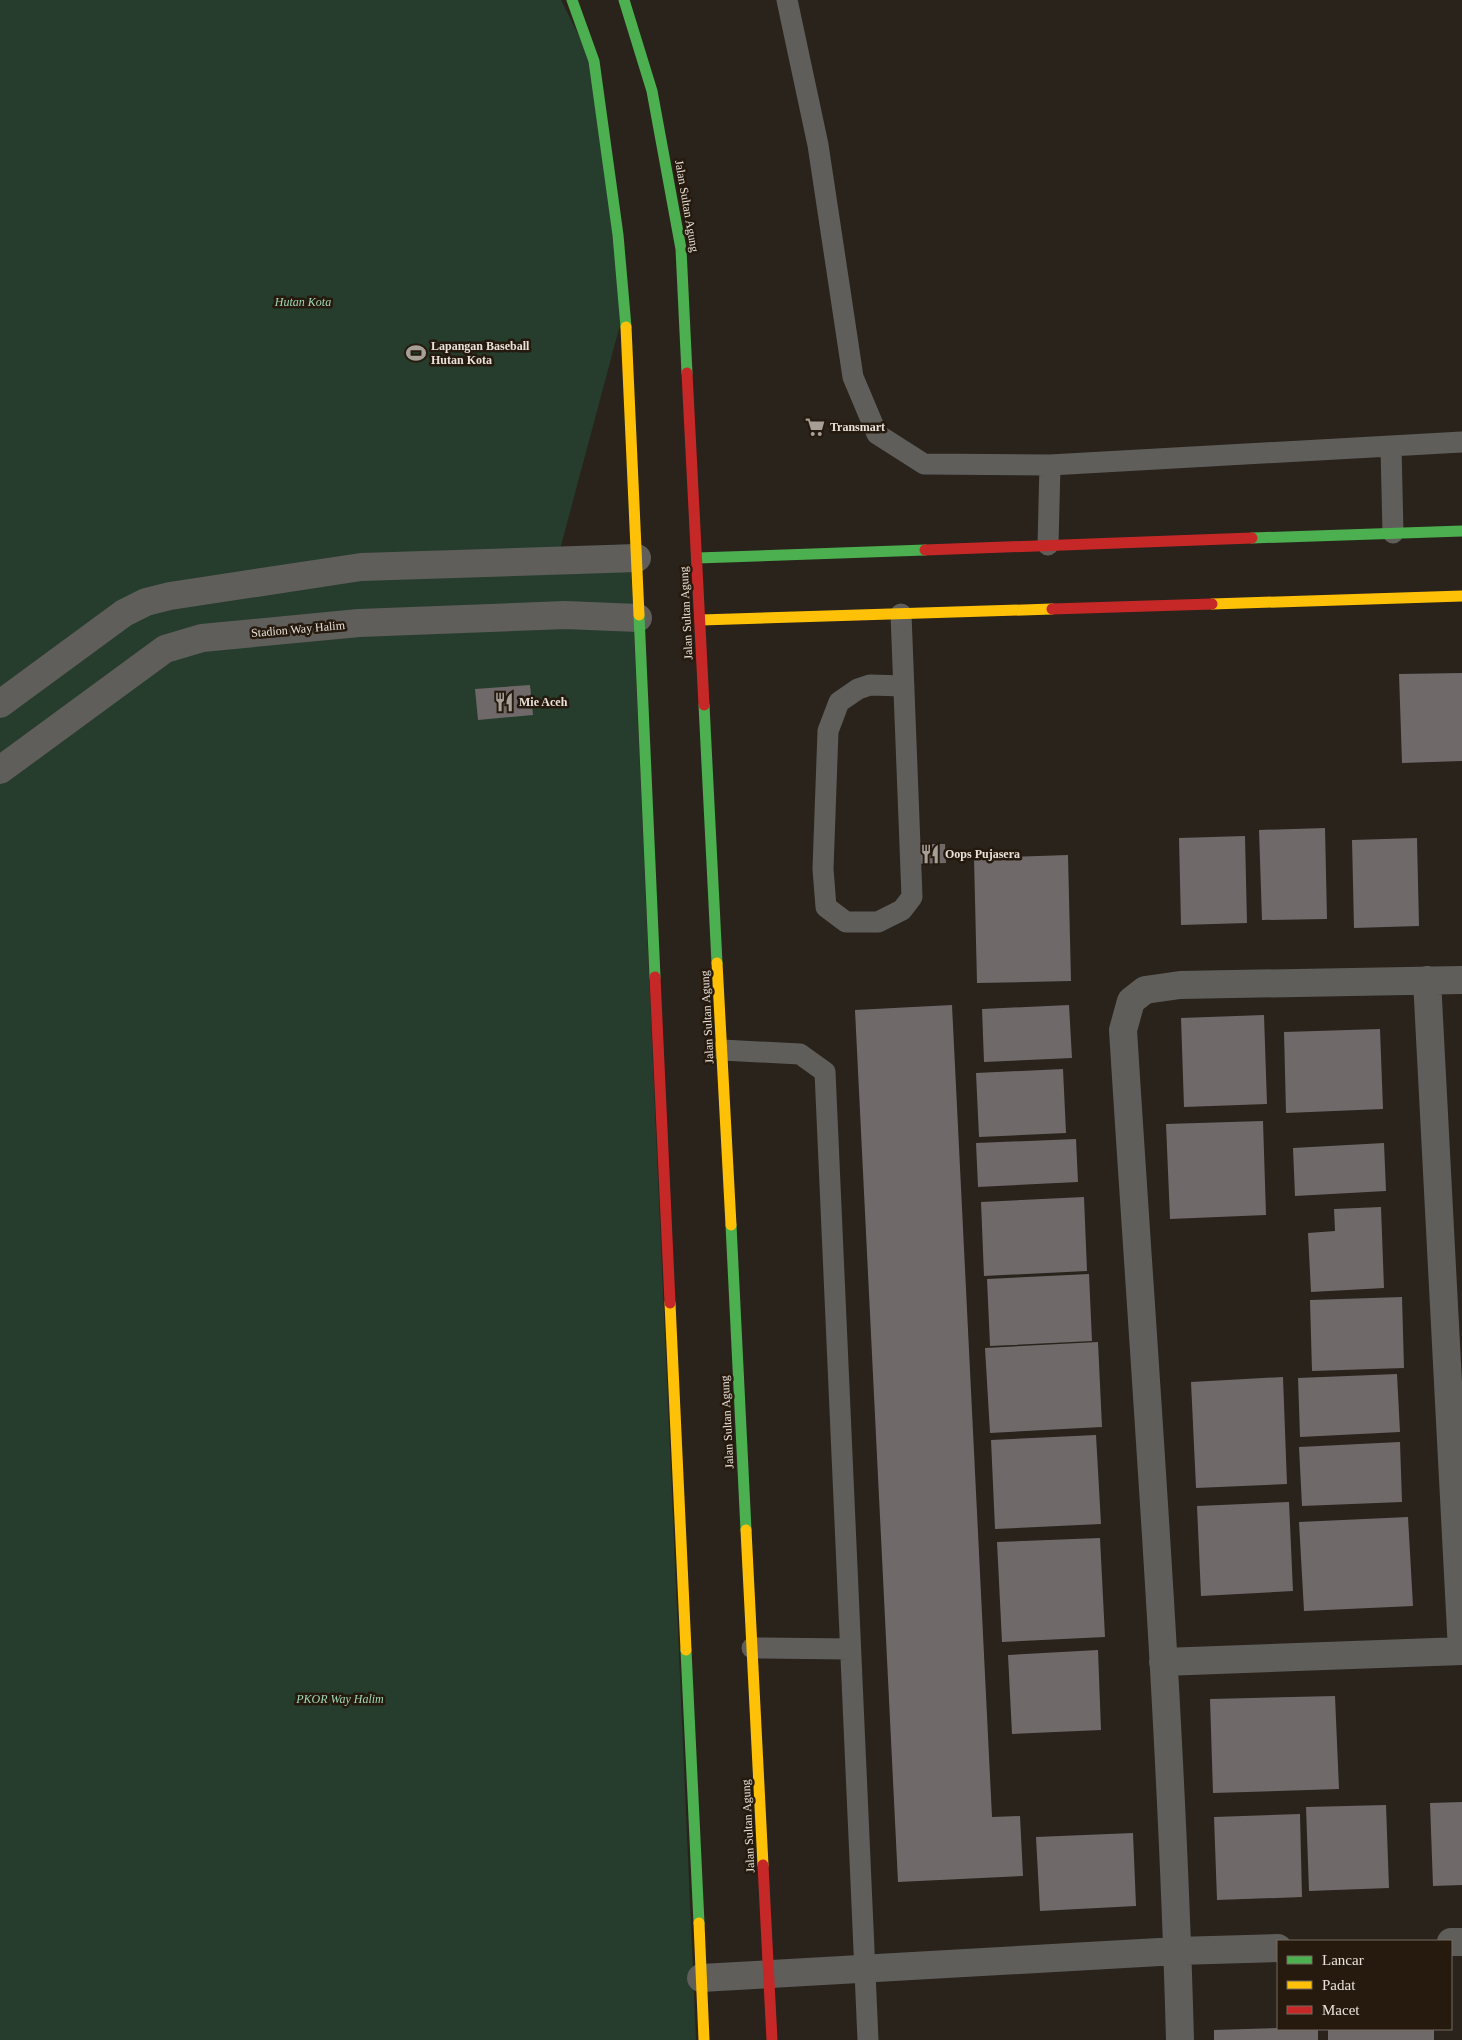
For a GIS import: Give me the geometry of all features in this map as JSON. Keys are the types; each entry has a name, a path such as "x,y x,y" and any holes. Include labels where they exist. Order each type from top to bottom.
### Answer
{"main road":[{"path":"572,0 594,61 618,234 625,310 638,558 638,618 704,2040"},
{"name":"Jalan Sultan Agung","path":"624,0 652,91 681,249 772,2040"},
{"path":"697,558 1462,531"},
{"path":"701,620 1462,596"}],"street":[{"path":"0,704 124,613 146,602 170,596 361,567 638,558"},
{"name":"Stadion Way Halim","path":"0,770 165,649 202,638 359,623 565,615 638,618"},
{"path":"1163,1662 1462,1651 1427,980"},
{"path":"1180,2040 1163,1662 1123,1030 1131,1001 1145,990 1180,985 1462,980"},
{"path":"701,1978 1177,1951 1277,1948"}],"lane":[{"path":"787,0 818,145 852,377 877,434 924,464 1050,465 1201,455 1462,442"},
{"path":"1391,447 1393,533"},
{"path":"1048,545 1050,465"},
{"path":"901,614 904,686 912,897 902,910 878,922 846,922 826,908 823,869 828,731 839,702 858,689 870,685 904,686"},
{"path":"722,1050 800,1054 825,1072 868,2040"},
{"path":"752,1648 850,1649"}],"green space":[{"name":"PKOR Way Halim","path":"0,0 561,0 590,58 624,310 554,572 631,564 696,2040 0,2040"}],"building":[{"path":"1462,673 1462,761 1402,763 1399,674"},
{"name":"Mie Aceh","path":"530,685 533,715 478,720 475,689"},
{"path":"1325,828 1327,919 1262,920 1259,830"},
{"path":"1245,836 1247,923 1181,925 1179,838"},
{"path":"1417,838 1419,926 1354,928 1352,840"},
{"name":"Oops Pujasera","path":"915,844 945,844 946,863 915,864"},
{"path":"1068,855 1071,981 977,983 974,858"},
{"path":"952,1005 992,1817 1020,1816 1023,1876 898,1882 855,1010"},
{"path":"1069,1005 1072,1058 984,1062 982,1009"},
{"path":"1264,1015 1267,1104 1184,1107 1181,1018"},
{"path":"1380,1029 1383,1109 1286,1113 1284,1032"},
{"path":"1063,1069 1066,1133 979,1137 976,1073"},
{"path":"1263,1121 1266,1215 1170,1219 1166,1124"},
{"path":"1076,1139 1078,1182 978,1187 976,1143"},
{"path":"1384,1143 1386,1191 1295,1196 1293,1148"},
{"path":"1084,1197 1087,1271 984,1276 981,1202"},
{"path":"1381,1207 1384,1288 1311,1292 1308,1233 1335,1231 1334,1209"},
{"path":"1089,1274 1092,1341 990,1346 987,1279"},
{"path":"1402,1297 1404,1368 1312,1371 1310,1300"},
{"path":"1098,1342 1102,1427 990,1433 985,1348"},
{"path":"1397,1374 1400,1432 1300,1437 1298,1378"},
{"path":"1283,1377 1287,1484 1196,1488 1191,1382"},
{"path":"1096,1435 1101,1524 995,1529 991,1440"},
{"path":"1400,1442 1402,1502 1302,1506 1299,1447"},
{"path":"1289,1502 1293,1591 1201,1596 1197,1506"},
{"path":"1408,1517 1413,1606 1304,1611 1299,1522"},
{"path":"1100,1538 1105,1637 1002,1642 997,1542"},
{"path":"1098,1650 1101,1730 1012,1734 1008,1655"},
{"path":"1335,1696 1339,1789 1213,1793 1210,1699"},
{"path":"1462,1802 1462,1885 1433,1886 1430,1803"},
{"path":"1386,1805 1389,1888 1309,1891 1306,1807"},
{"path":"1300,1814 1302,1897 1217,1900 1214,1817"},
{"path":"1133,1833 1136,1906 1040,1911 1036,1837"},
{"path":"1277,2028 1277,2030 1318,2030 1318,2040 1214,2040 1214,2030"},
{"path":"1328,2030 1434,2030 1434,2040 1328,2040"}],"traffic: fast":[{"path":"572,0 594,61 618,235 626,327"},
{"path":"624,0 652,91 681,249 687,373"},
{"path":"1252,538 1462,531"},
{"path":"697,558 925,550"},
{"path":"639,615 655,977"},
{"path":"704,705 717,963"},
{"path":"731,1225 746,1530"},
{"path":"686,1650 699,1923"}],"traffic: slow":[{"path":"626,327 639,615"},
{"path":"1212,604 1462,596"},
{"path":"701,620 1052,609"},
{"path":"717,963 731,1225"},
{"path":"670,1303 686,1650"},
{"path":"746,1530 763,1865"},
{"path":"699,1923 704,2040"}],"traffic: jam":[{"path":"687,373 704,705"},
{"path":"925,550 1252,538"},
{"path":"1052,609 1212,604"},
{"path":"655,977 670,1303"},
{"path":"763,1865 772,2040"}],"place":[{"name":"Lapangan Baseball Hutan Kota","path":"416,353"},
{"name":"Transmart","path":"815,427"},
{"name":"Mie Aceh","path":"504,702"},
{"name":"Oops Pujasera","path":"930,854"}],"park label":[{"name":"Hutan Kota","path":"303,302"}]}
